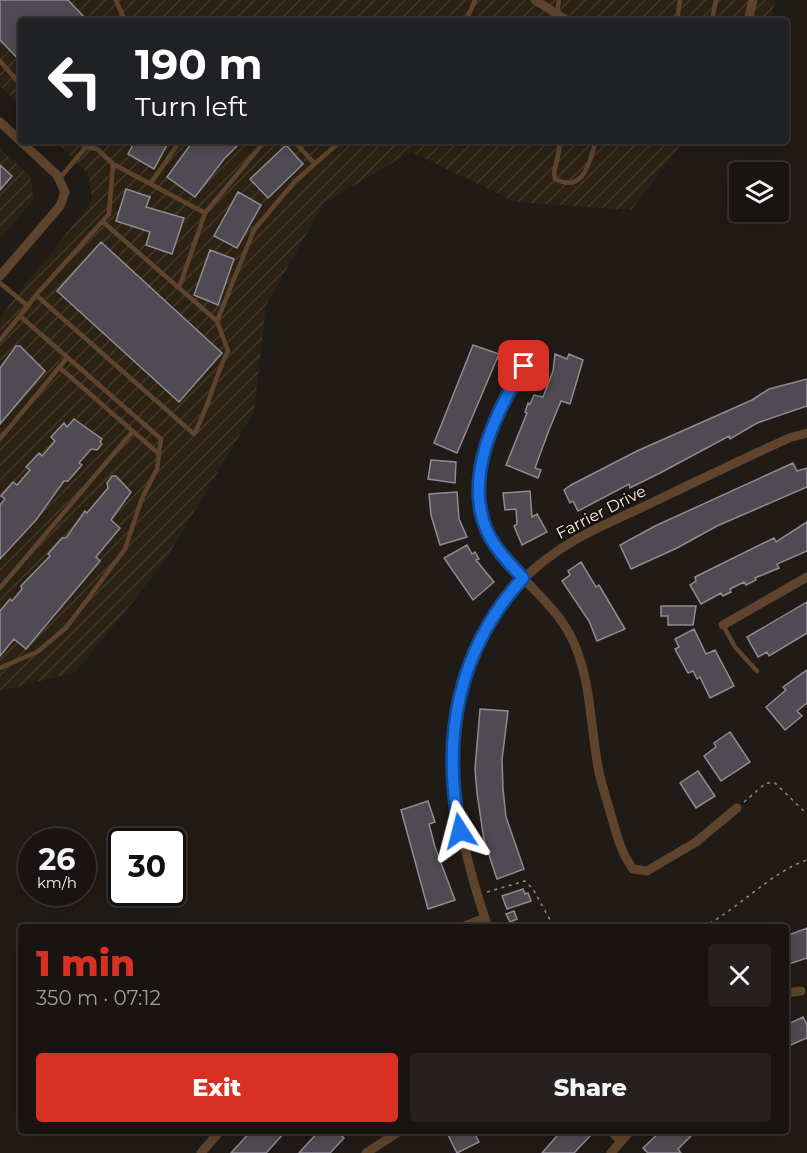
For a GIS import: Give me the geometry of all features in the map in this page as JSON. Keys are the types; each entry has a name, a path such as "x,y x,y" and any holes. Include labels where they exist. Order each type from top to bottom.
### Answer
{"street":[{"path":"535,0 564,18"},
{"path":"749,18 753,0"},
{"path":"0,122 18,139"},
{"path":"0,276 60,206 65,192 59,179 23,144"},
{"path":"524,366 508,392 491,431 480,470 479,502 487,531 501,554 555,611 573,642 588,683 599,772 622,855 633,869 647,871 696,842 737,808"},
{"name":"Farrier Drive","path":"486,922 464,850 456,811 452,765 454,720 470,660 490,619 523,578 580,537 789,438 807,433"},
{"path":"723,625 807,577"},
{"path":"789,993 801,991"},
{"path":"201,1153 217,1134"},
{"path":"366,1153 395,1134"},
{"path":"614,1134 621,1141"},
{"path":"611,1153 627,1134"}],"lane":[{"path":"116,0 124,18"},
{"path":"467,18 475,0"},
{"path":"557,13 559,0"},
{"path":"677,18 680,0"},
{"path":"713,18 716,0"},
{"path":"0,61 18,82"},
{"path":"83,144 86,147 96,148 113,164 205,213"},
{"path":"59,179 89,144"},
{"path":"151,183 178,144"},
{"path":"179,288 205,213 262,144"},
{"path":"297,144 314,163"},
{"path":"217,321 255,230 295,181 337,144"},
{"path":"560,144 555,178 570,183 581,180 595,144"},
{"path":"0,340 36,295 109,214 113,164"},
{"path":"36,295 194,434 207,410 217,373 228,351 217,321 103,222"},
{"path":"0,283 28,306"},
{"path":"0,668 37,652 66,628 125,549 142,498 157,469 161,439 20,316"},
{"path":"0,439 68,359"},
{"path":"59,367 159,454"},
{"path":"0,588 132,432"},
{"path":"723,625 735,647 757,671"}],"path":[{"path":"737,808 758,788 766,783 774,783 807,814"},
{"path":"708,924 735,908 787,868 807,860"},
{"path":"477,895 525,881 533,889 552,924"}],"shaded area":[{"path":"0,0 775,0 772,18 18,18 18,104 0,86"},
{"path":"58,144 682,144 631,210 516,202 411,152 324,203 266,305 254,411 163,564 76,672 0,691 0,317 92,201 89,175"},
{"path":"0,149 30,176 34,199 0,239"}],"building":[{"path":"0,0 68,0 85,18 18,18 18,59 0,40"},
{"path":"133,144 167,144 154,169 128,154"},
{"path":"191,144 239,144 224,159 195,197 167,177"},
{"path":"286,145 303,164 268,198 250,179"},
{"path":"0,165 12,176 0,190"},
{"path":"126,189 150,197 146,207 184,218 172,254 146,245 150,232 116,221"},
{"path":"238,192 261,205 237,248 214,236"},
{"path":"101,242 222,353 179,402 57,291"},
{"path":"210,250 234,259 218,305 194,295"},
{"path":"473,345 499,354 457,453 434,443"},
{"path":"16,346 20,346 45,371 0,424 0,368"},
{"path":"555,354 567,359 569,354 583,360 570,404 561,401 549,430 535,468 541,470 538,478 506,465 527,413 525,412 528,403 530,404 534,395 543,397 553,371"},
{"path":"807,379 807,406 757,423 730,439 729,436 630,488 629,484 578,511 573,501 570,503 564,490 571,485 637,451 752,400 769,389"},
{"path":"74,419 102,439 100,442 102,444 97,450 91,449 79,463 82,465 68,481 64,481 36,520 0,559 0,505 5,499 1,496 13,482 17,485 30,470 26,467 39,453 42,456 55,441 51,437 64,423 67,427"},
{"path":"431,460 456,462 455,483 428,479"},
{"path":"793,463 797,471 807,468 807,487 717,526 631,569 620,545 655,526"},
{"path":"112,476 116,476 131,492 111,520 120,528 96,557 100,561 26,649 14,639 0,656 0,611 10,599 12,601 22,589 21,586 50,556 48,554 62,538 66,538 85,511 87,513 108,488 107,483"},
{"path":"530,491 532,517 537,514 547,532 522,545 514,526 517,524 516,509 505,510 503,493"},
{"path":"457,492 459,519 467,537 440,545 431,515 429,494"},
{"path":"807,522 807,551 777,564 779,568 755,578 756,580 746,585 744,582 730,589 731,592 723,596 721,593 701,604 690,585 696,581 695,577 774,538 776,542"},
{"path":"467,545 472,554 475,552 479,559 476,560 494,582 473,600 444,558"},
{"path":"581,562 596,587 599,585 625,629 597,641 589,621 562,581 570,575 568,571"},
{"path":"807,602 807,633 769,656 767,652 758,657 747,637"},
{"path":"661,606 696,606 693,625 668,625 668,616 661,616"},
{"path":"694,629 706,654 715,650 734,686 710,698 700,677 697,679 693,671 688,673 675,649 679,647 675,639"},
{"path":"807,670 807,703 797,711 802,716 785,730 766,707 786,690 783,687"},
{"path":"480,709 508,711 502,760 503,789 506,817 524,869 497,879 484,840 477,793 475,769"},
{"path":"730,732 750,762 721,781 704,756 716,747 714,743"},
{"path":"698,771 715,796 696,808 680,783"},
{"path":"428,801 435,822 429,824 435,847 455,900 428,909 401,810"},
{"path":"523,889 525,894 528,893 531,901 507,909 502,896"},
{"path":"514,911 517,919 510,922 506,914"},
{"path":"807,928 807,958 789,964 789,935"},
{"path":"803,1017 807,1025 807,1038 789,1046 789,1024"},
{"path":"248,1134 283,1134 266,1153 231,1153"},
{"path":"316,1134 340,1134 344,1138 330,1153 299,1153"},
{"path":"475,1134 479,1142 457,1153 448,1135"},
{"path":"555,1134 588,1134 590,1136 574,1153 542,1153 557,1136"},
{"path":"658,1134 693,1134 678,1149 681,1153 648,1153 643,1148"}],"route":[{"path":"460,831 452,765 454,720 470,660 490,619 523,578 501,554 487,531 479,502 480,470 491,431 508,392 524,366"}]}
